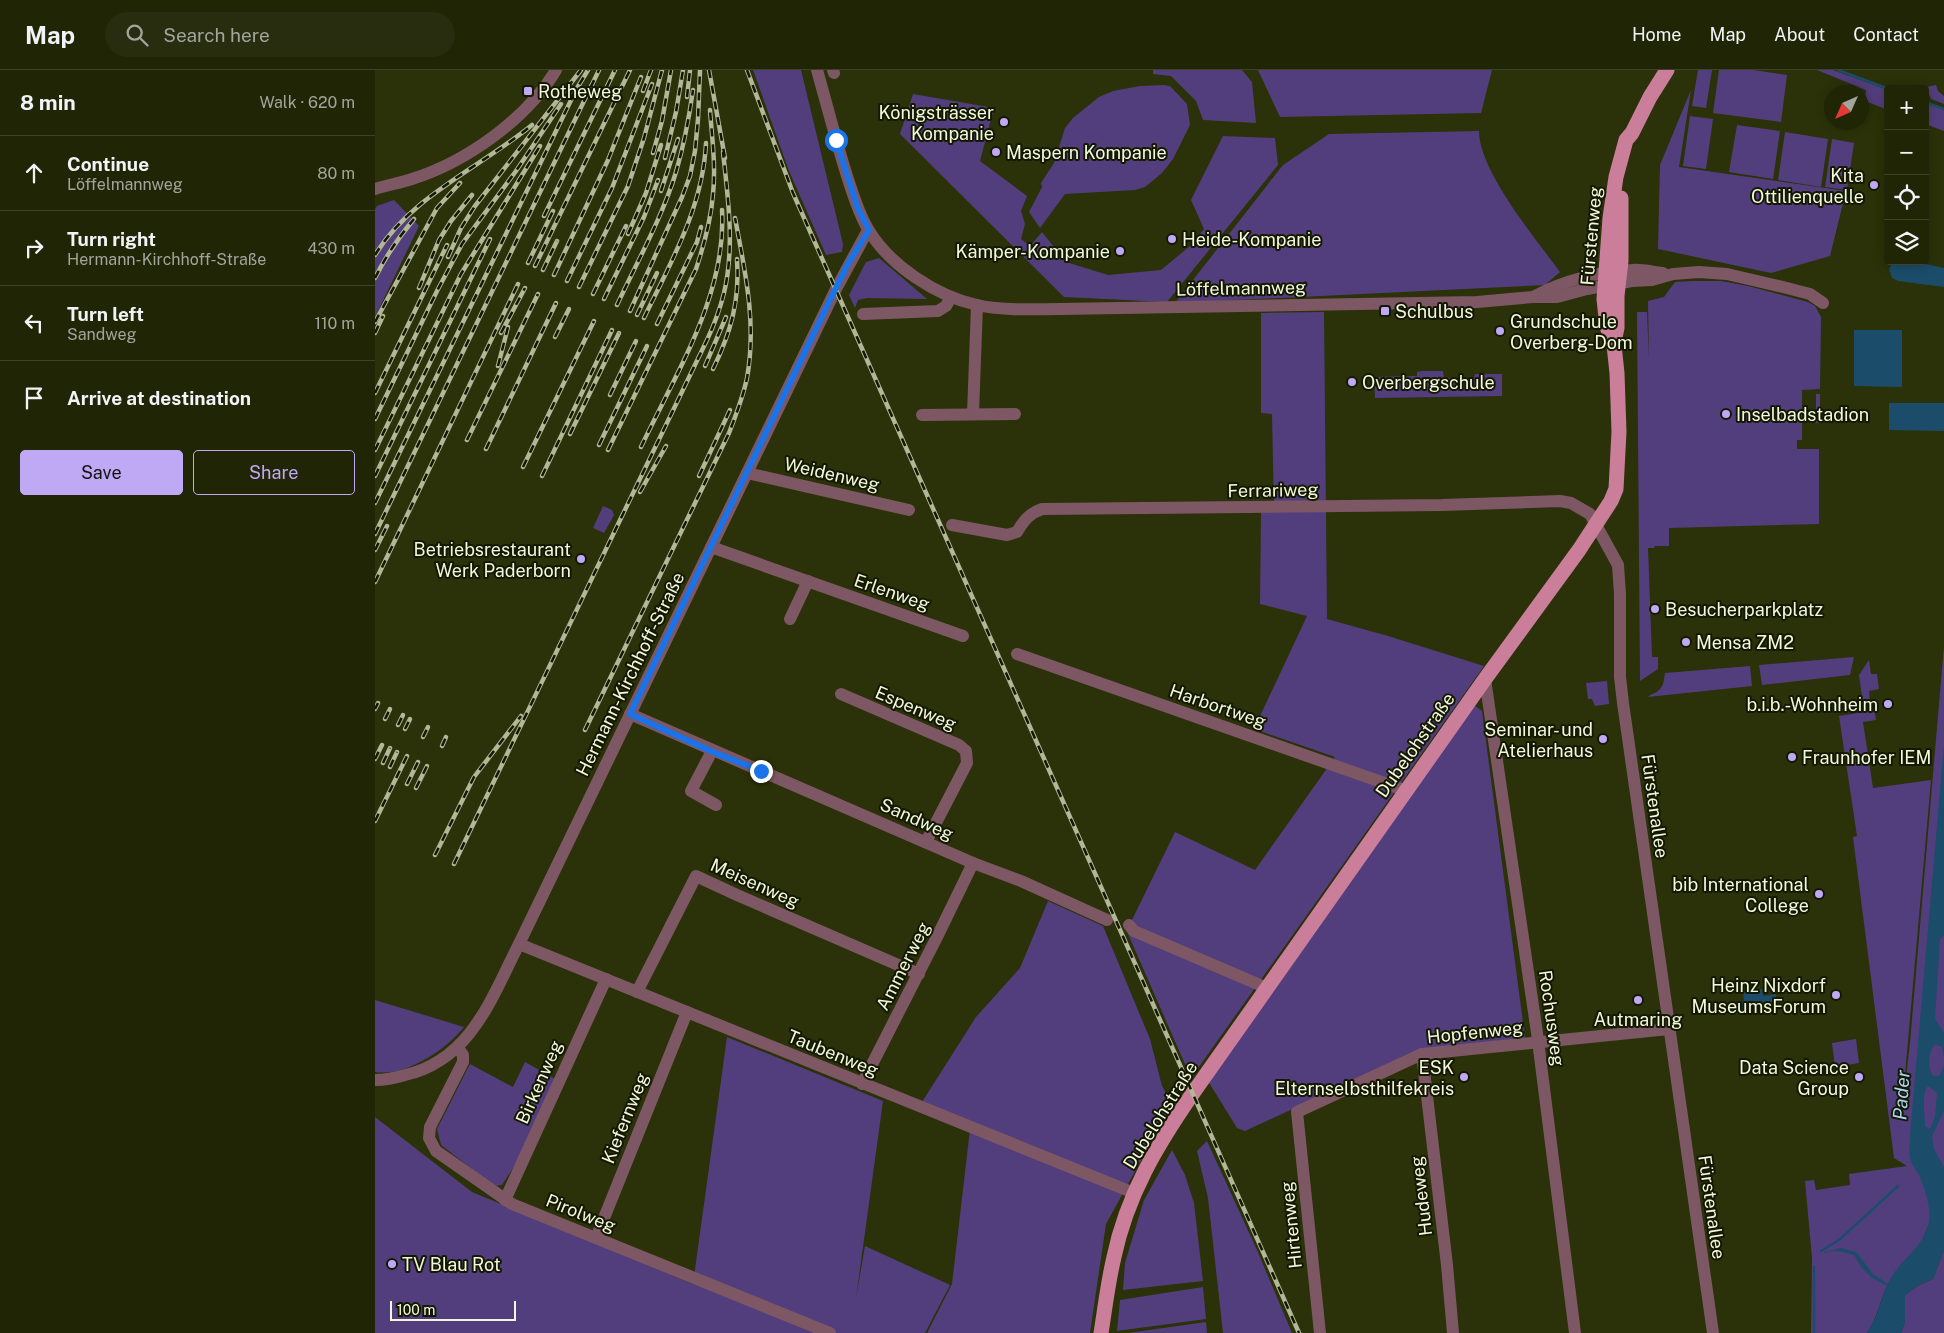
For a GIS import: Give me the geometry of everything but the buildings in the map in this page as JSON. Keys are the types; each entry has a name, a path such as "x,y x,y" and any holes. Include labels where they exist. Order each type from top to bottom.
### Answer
{"main road":[{"name":"Fürstenweg","path":"1596,525 1607,509 1616,489 1619,432 1614,345 1617,328 1612,279 1610,218 1616,177 1626,140 1632,133 1650,97 1667,70"},
{"name":"Dubelohstraße","path":"1101,1333 1114,1258 1122,1226 1134,1193 1152,1155 1169,1128 1474,694 1596,525"}],"street":[{"path":"375,188 413,179 452,161 489,140 524,110 551,80 557,70"},
{"name":"Löffelmannweg","path":"817,70 840,154 858,209 869,230 906,270 925,284 951,297 977,305 1024,309 1060,309 1477,302 1533,297 1554,285 1612,279 1652,280 1673,274 1699,272 1727,274 1810,294 1823,303"},
{"name":"Hermann-Kirchhoff-Straße","path":"375,1080 385,1080 419,1072 458,1048 475,1027 519,944 840,280 869,230"},
{"path":"863,314 938,311 946,306 951,297"},
{"path":"973,414 977,305"},
{"path":"922,415 1015,414"},
{"name":"Weidenweg","path":"747,473 909,510"},
{"name":"Ferrariweg","path":"952,525 1007,535 1017,532 1033,512 1042,509 1560,502 1578,506 1590,514 1596,525"},
{"name":"Fürstenallee","path":"1596,525 1618,564 1622,698 1713,1333"},
{"name":"Erlenweg","path":"711,547 963,636"},
{"path":"790,618 808,581"},
{"name":"Harbortweg","path":"1017,654 1407,791"},
{"name":"Rochusweg","path":"1485,679 1538,1042 1575,1333"},
{"name":"Espenweg","path":"841,694 959,745 966,751 967,764 926,842"},
{"path":"1474,694 1489,709"},
{"name":"Sandweg","path":"630,714 713,752 973,863 1021,881 1107,920"},
{"path":"713,752 691,791 716,804"},
{"name":"Ammerweg","path":"862,1084 919,974 973,863"},
{"name":"Meisenweg","path":"637,992 697,876 919,974"},
{"path":"1129,925 1134,931 1267,988"},
{"name":"Taubenweg","path":"519,944 1134,1193"},
{"name":"Birkenweg","path":"505,1200 605,979"},
{"name":"Kiefernweg","path":"596,1238 687,1012"},
{"name":"Hopfenweg","path":"1297,1112 1422,1054 1669,1029"},
{"name":"Pirolweg","path":"458,1048 463,1055 463,1062 430,1127 429,1138 436,1151 505,1200 830,1333"},
{"name":"Hudeweg","path":"1422,1054 1447,1265 1453,1333"},
{"name":"Hirtenweg","path":"1297,1112 1320,1333"}],"shaded area":[{"path":"753,70 801,70 843,244 842,252 826,255 789,171"},
{"path":"1153,70 1242,70 1252,82 1256,123 1203,120 1196,101 1171,76 1153,74"},
{"path":"1258,70 1492,70 1481,113 1280,117"},
{"path":"1698,70 1712,70 1706,108 1692,106"},
{"path":"1719,70 1753,70 1787,75 1781,122 1713,113"},
{"path":"1817,70 1833,70 1884,89 1884,108 1869,103 1869,85 1854,85"},
{"path":"1936,85 1938,91 1944,96 1944,104 1931,99 1929,86"},
{"path":"1140,86 1170,86 1187,104 1190,125 1173,159 1162,173 1145,187 1135,190 1065,194 1040,228 1029,212 1042,187 1041,183 1054,163 1065,128 1073,118 1099,97 1113,91"},
{"path":"1691,90 1679,167 1846,191 1830,256 1771,273 1658,249 1660,165"},
{"path":"913,94 994,108 980,161 1027,196 1021,211 1025,224 1021,239 1030,246 1042,232 1066,262 1108,275 1161,270 1190,246 1204,229 1191,200 1223,136 1275,138 1278,165 1167,302 1064,297 900,134"},
{"path":"1929,104 1944,110 1944,131 1929,125"},
{"path":"1690,116 1713,119 1706,169 1683,166"},
{"path":"1737,125 1780,131 1773,179 1729,172"},
{"path":"1479,131 1481,147 1498,184 1560,272 1545,285 1175,303 1283,165 1329,134"},
{"path":"1785,132 1828,139 1821,187 1778,180"},
{"path":"1832,139 1854,143 1847,190 1825,187"},
{"path":"394,200 419,226 375,317 375,209 377,206"},
{"path":"879,258 927,299 867,298 858,300 855,308 849,295 866,262"},
{"name":"Inselbadstadion","path":"1721,281 1808,302 1815,306 1821,317 1820,389 1802,390 1802,440 1797,440 1797,449 1819,449 1819,524 1669,528 1669,546 1648,548 1652,657 1658,657 1658,669 1640,681 1637,312 1647,312 1649,360 1648,301 1664,297 1675,282"},
{"path":"1324,312 1327,619 1484,666 1191,1078 1125,927 1130,924 1175,832 1255,870 1335,757 1254,729 1307,616 1260,604 1261,511 1274,511 1272,414 1261,413 1261,313"},
{"path":"1443,371 1444,378 1474,378 1475,374 1502,374 1502,396 1375,398 1374,377 1417,376 1417,372"},
{"path":"1816,394 1820,394 1820,423 1816,423"},
{"path":"603,506 612,510 614,515 604,533 593,528"},
{"path":"1944,646 1944,1233 1930,1221 1925,1235 1917,1248 1891,1278 1874,1321 1867,1333 1811,1333 1812,1258 1805,1181 1814,1180 1816,1190 1850,1185 1849,1174 1907,1166 1894,1158 1853,837 1857,836 1839,716 1864,712 1859,675 1869,660 1871,674 1877,674 1879,689 1869,691 1870,702 1873,702 1876,720 1863,722 1873,788 1931,780 1901,1120 1910,1043"},
{"path":"1854,657 1850,675 1762,685 1759,665"},
{"path":"1750,666 1752,686 1648,697 1661,688 1665,673"},
{"path":"1607,681 1609,704 1595,706 1592,699 1588,699 1586,683"},
{"path":"1473,704 1482,711 1525,1038 1422,1049 1245,1131 1237,1128 1208,1081"},
{"path":"1048,901 1103,926 1150,1039 1162,1086 1172,1104 1106,1224 1090,1333 927,1333 952,1284 971,1121 922,1102 976,1017 1020,968"},
{"path":"375,1000 464,1027 447,1044 424,1060 399,1070 375,1072"},
{"path":"727,1037 883,1101 856,1298 865,1246 950,1285 925,1333 375,1333 375,1117 472,1192 693,1284"},
{"path":"1856,1039 1859,1063 1835,1067 1832,1043"},
{"path":"525,1062 557,1080 518,1160 502,1185 494,1186 441,1145 437,1129 470,1064 513,1087"},
{"path":"1207,1141 1257,1250 1292,1333 1223,1333 1208,1198 1197,1151"},
{"path":"1172,1150 1185,1175 1194,1203 1203,1281 1123,1290 1125,1263 1144,1200"},
{"path":"1944,1250 1944,1333 1901,1333 1905,1322 1905,1295 1919,1285 1933,1279"},
{"path":"1203,1287 1206,1319 1117,1331 1120,1300"},
{"path":"1206,1322 1207,1333 1128,1333"}],"water":[{"path":"1891,265 1929,265 1944,268 1944,287 1898,281 1892,278 1889,269"},
{"path":"1854,330 1902,330 1902,387 1854,386"},
{"path":"1889,403 1944,403 1944,431 1889,430"},
{"path":"1944,744 1944,935 1940,939 1935,1019 1944,1033 1944,1059 1942,1047 1935,1044 1929,1060 1933,1076 1939,1076 1944,1066 1944,1111 1932,1136 1934,1149 1944,1167 1944,1250 1933,1279 1919,1285 1905,1295 1905,1322 1901,1333 1867,1333 1876,1316 1887,1286 1871,1277 1861,1267 1854,1255 1839,1251 1824,1252 1841,1248 1856,1252 1873,1274 1888,1284 1896,1270 1917,1246 1926,1232 1929,1211 1922,1181 1910,1159 1910,1135","holes":["1928,1086 1937,1093 1935,1116 1929,1129 1925,1126 1925,1094"]},
{"path":"1762,989 1763,996 1776,994 1777,1004 1747,1006 1747,1013 1729,1015 1727,1004 1744,1001 1743,992"}],"waterway":[{"path":"1838,70 1884,87"},
{"path":"1929,103 1944,109"},
{"path":"1821,1251 1839,1240 1898,1186"},
{"path":"1814,1267 1814,1333"}],"railway":[{"path":"448,257 461,228 475,206 581,70"},
{"path":"571,98 588,70"},
{"path":"375,534 599,70"},
{"path":"544,216 615,70"},
{"path":"535,266 630,70"},
{"path":"643,91 651,70"},
{"path":"579,287 628,186 644,138 662,70"},
{"path":"653,153 662,121 671,70"},
{"path":"665,158 676,112 683,70"},
{"path":"687,97 690,70"},
{"path":"630,311 690,176 695,151 700,70"},
{"path":"709,70 725,158"},
{"path":"747,70 793,193 1299,1333"},
{"path":"554,275 608,160 641,77"},
{"path":"567,281 612,188 652,84"},
{"path":"617,305 670,189 684,142 693,90"},
{"path":"375,503 575,92"},
{"path":"375,419 462,244 516,171 561,104"},
{"path":"608,450 696,269 702,251 711,213 714,184 710,110"},
{"path":"375,255 390,234 427,199 532,125"},
{"path":"661,191 678,139"},
{"path":"644,318 675,255 692,212 704,167 706,143"},
{"path":"628,234 646,193 661,145"},
{"path":"375,450 461,274 540,146"},
{"path":"454,864 717,317 727,276 730,240 723,152"},
{"path":"604,299 644,217 658,180"},
{"path":"375,322 437,208 460,183"},
{"path":"419,288 439,240 451,221 472,195"},
{"path":"641,447 697,332 708,302 716,272 721,241 722,210"},
{"path":"528,263 553,211"},
{"path":"585,730 737,413 747,378 751,337 749,297 735,218"},
{"path":"375,278 383,262 414,219"},
{"path":"593,294 626,226"},
{"path":"657,324 697,242 701,227"},
{"path":"375,476 490,239"},
{"path":"543,270 557,241"},
{"path":"375,393 447,245"},
{"path":"713,369 725,342 733,316 738,274 737,259"},
{"path":"637,315 657,273"},
{"path":"375,582 518,284"},
{"path":"501,333 525,288"},
{"path":"467,440 538,294"},
{"path":"486,449 556,303"},
{"path":"555,337 569,309"},
{"path":"375,333 383,316"},
{"path":"705,366 726,317"},
{"path":"523,467 594,321"},
{"path":"498,366 508,327"},
{"path":"542,476 612,330"},
{"path":"570,434 619,333"},
{"path":"610,395 636,341"},
{"path":"599,445 647,346"},
{"path":"699,476 730,410"},
{"path":"640,492 666,446"},
{"path":"375,550 387,526"},
{"path":"375,709 378,703"},
{"path":"385,719 390,709"},
{"path":"398,725 403,715"},
{"path":"435,855 474,777 521,716"},
{"path":"405,729 410,719"},
{"path":"423,737 428,727"},
{"path":"442,746 446,737"},
{"path":"375,759 382,745"},
{"path":"383,763 390,748"},
{"path":"390,767 397,752"},
{"path":"375,821 407,756"},
{"path":"407,784 418,762"},
{"path":"416,788 427,766"}],"place":[{"name":"Rotheweg","path":"528,91"},
{"name":"Königsträsser Kompanie","path":"1004,122"},
{"name":"Maspern Kompanie","path":"996,152"},
{"name":"Kita Ottilienquelle","path":"1874,185"},
{"name":"Heide-Kompanie","path":"1172,239"},
{"name":"Kämper-Kompanie","path":"1120,251"},
{"name":"Schulbus","path":"1385,311"},
{"name":"Grundschule Overberg-Dom","path":"1500,331"},
{"name":"Overbergschule","path":"1352,382"},
{"name":"Inselbadstadion","path":"1726,414"},
{"name":"Betriebsrestaurant Werk Paderborn","path":"581,559"},
{"name":"Besucherparkplatz","path":"1655,609"},
{"name":"Mensa ZM2","path":"1686,642"},
{"name":"b.i.b.-Wohnheim","path":"1888,704"},
{"name":"Seminar- und Atelierhaus","path":"1603,739"},
{"name":"Fraunhofer IEM","path":"1792,757"},
{"name":"bib International College","path":"1819,894"},
{"name":"Heinz Nixdorf MuseumsForum","path":"1836,995"},
{"name":"Autmaring","path":"1638,1000"},
{"name":"ESK Elternselbsthilfekreis","path":"1464,1077"},
{"name":"Data Science Group","path":"1859,1077"},
{"name":"TV Blau Rot","path":"392,1264"}],"route":[{"path":"761,771 713,752 630,714 830,300 849,262 869,230 860,215 836,140"}],"water label":[{"name":"Pader","path":"1901,1095"}]}
